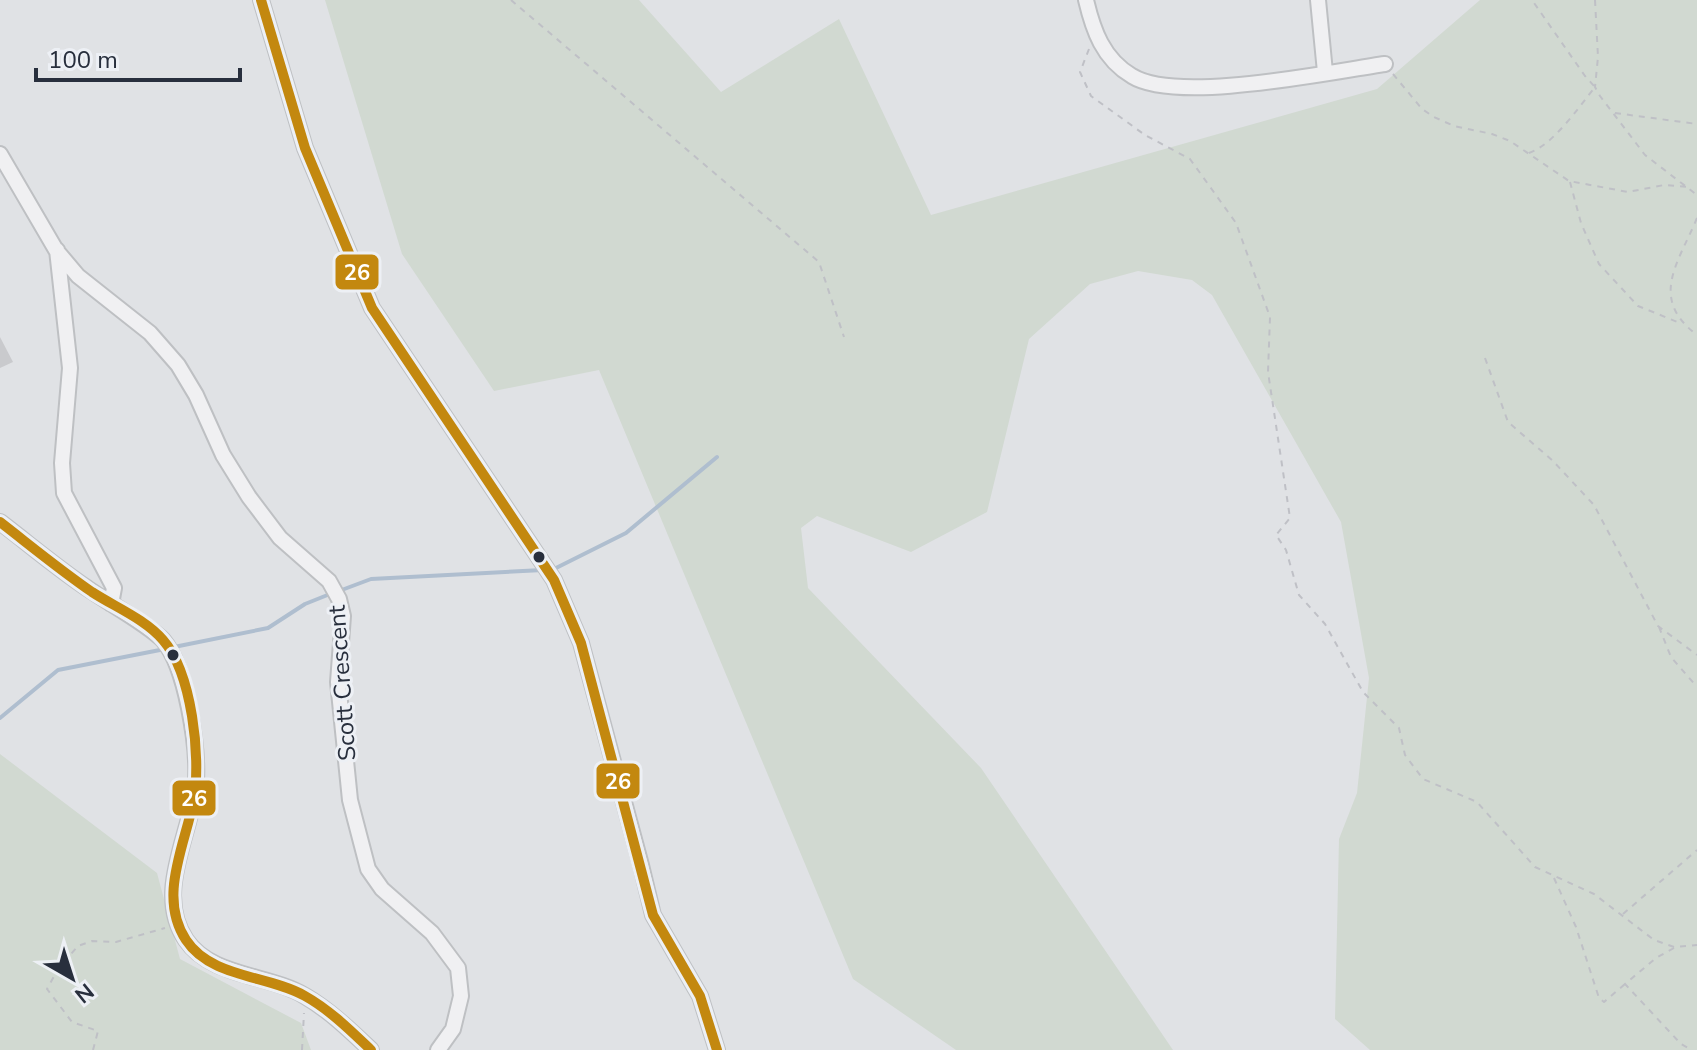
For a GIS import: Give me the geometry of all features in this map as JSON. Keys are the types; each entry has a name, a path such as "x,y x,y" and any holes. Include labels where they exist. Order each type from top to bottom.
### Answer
{"street":[{"path":"261,0 305,148 372,308 554,580 581,643 653,915 700,996 717,1050"},
{"path":"1086,0 1095,33 1113,61 1133,77 1162,86 1208,88 1385,64"},
{"path":"1318,0 1325,72"},
{"name":"Scott Crescent","path":"0,154 56,250 78,276 150,333 178,365 196,395 223,455 249,497 280,538 329,581 339,599 343,616 338,682 350,800 368,869 382,889 432,933 458,968 461,996 453,1029 438,1050"},
{"path":"56,250 70,368 62,463 64,493 114,588 111,604"},
{"path":"0,522 163,641 183,681 192,726 196,781 172,894 176,924 188,943 206,958 226,968 305,995 371,1050"}],"path":[{"path":"511,0 819,262 844,337"},
{"path":"1532,0 1645,155 1697,195"},
{"path":"1528,153 1541,149 1572,119 1595,87 1598,57 1595,0"},
{"path":"1095,33 1080,72 1091,96 1145,135 1190,159 1236,223 1270,317 1268,372 1290,518 1276,535 1286,550 1299,595 1325,624 1363,692 1399,728 1405,755 1423,779 1477,802 1535,867 1594,894 1654,940 1674,947 1697,945"},
{"path":"1385,64 1422,109 1434,117 1454,126 1492,134 1528,153 1569,181 1628,192 1664,185 1688,187"},
{"path":"1613,113 1697,124"},
{"path":"1569,181 1581,223 1599,264 1638,306 1680,323 1697,335"},
{"path":"1680,323 1670,291 1671,275 1697,218"},
{"path":"1485,358 1508,422 1552,460 1594,505 1658,626 1671,657 1697,687"},
{"path":"1658,626 1697,655"},
{"path":"1623,914 1697,850"},
{"path":"1553,877 1576,927 1599,998 1604,1002 1656,958 1674,947"},
{"path":"93,1050 98,1031 72,1022 47,989 58,969 78,946 92,941 116,942 176,924"},
{"path":"1625,984 1681,1044 1692,1050"},
{"path":"302,1050 305,995"}],"shaded area":[{"path":"325,0 639,0 721,92 839,19 931,215 1377,89 1480,0 1697,0 1697,1050 1370,1050 1335,1019 1339,839 1357,793 1369,678 1341,522 1212,295 1192,280 1138,271 1090,284 1029,339 987,512 911,552 817,516 801,528 808,588 981,768 1173,1050 956,1050 853,979 599,370 494,391 402,254"},
{"path":"0,754 157,873 180,959 301,1023 311,1050 0,1050"}],"building":[{"path":"0,337 13,362 0,368"}],"waterway":[{"path":"552,570 626,533 717,457"},
{"path":"339,591 371,579 543,570"},
{"path":"174,647 268,628 305,604 330,594"},
{"path":"0,718 58,670 165,649"}],"transit line":[{"name":"26","path":"261,0 305,148 372,308 554,580 581,643 653,915 700,996 717,1050"},
{"name":"26","path":"0,522 80,584 148,626 173,655 187,694 195,739 194,798 174,888 174,906 186,940 210,962 305,996 332,1014 371,1050"}]}
